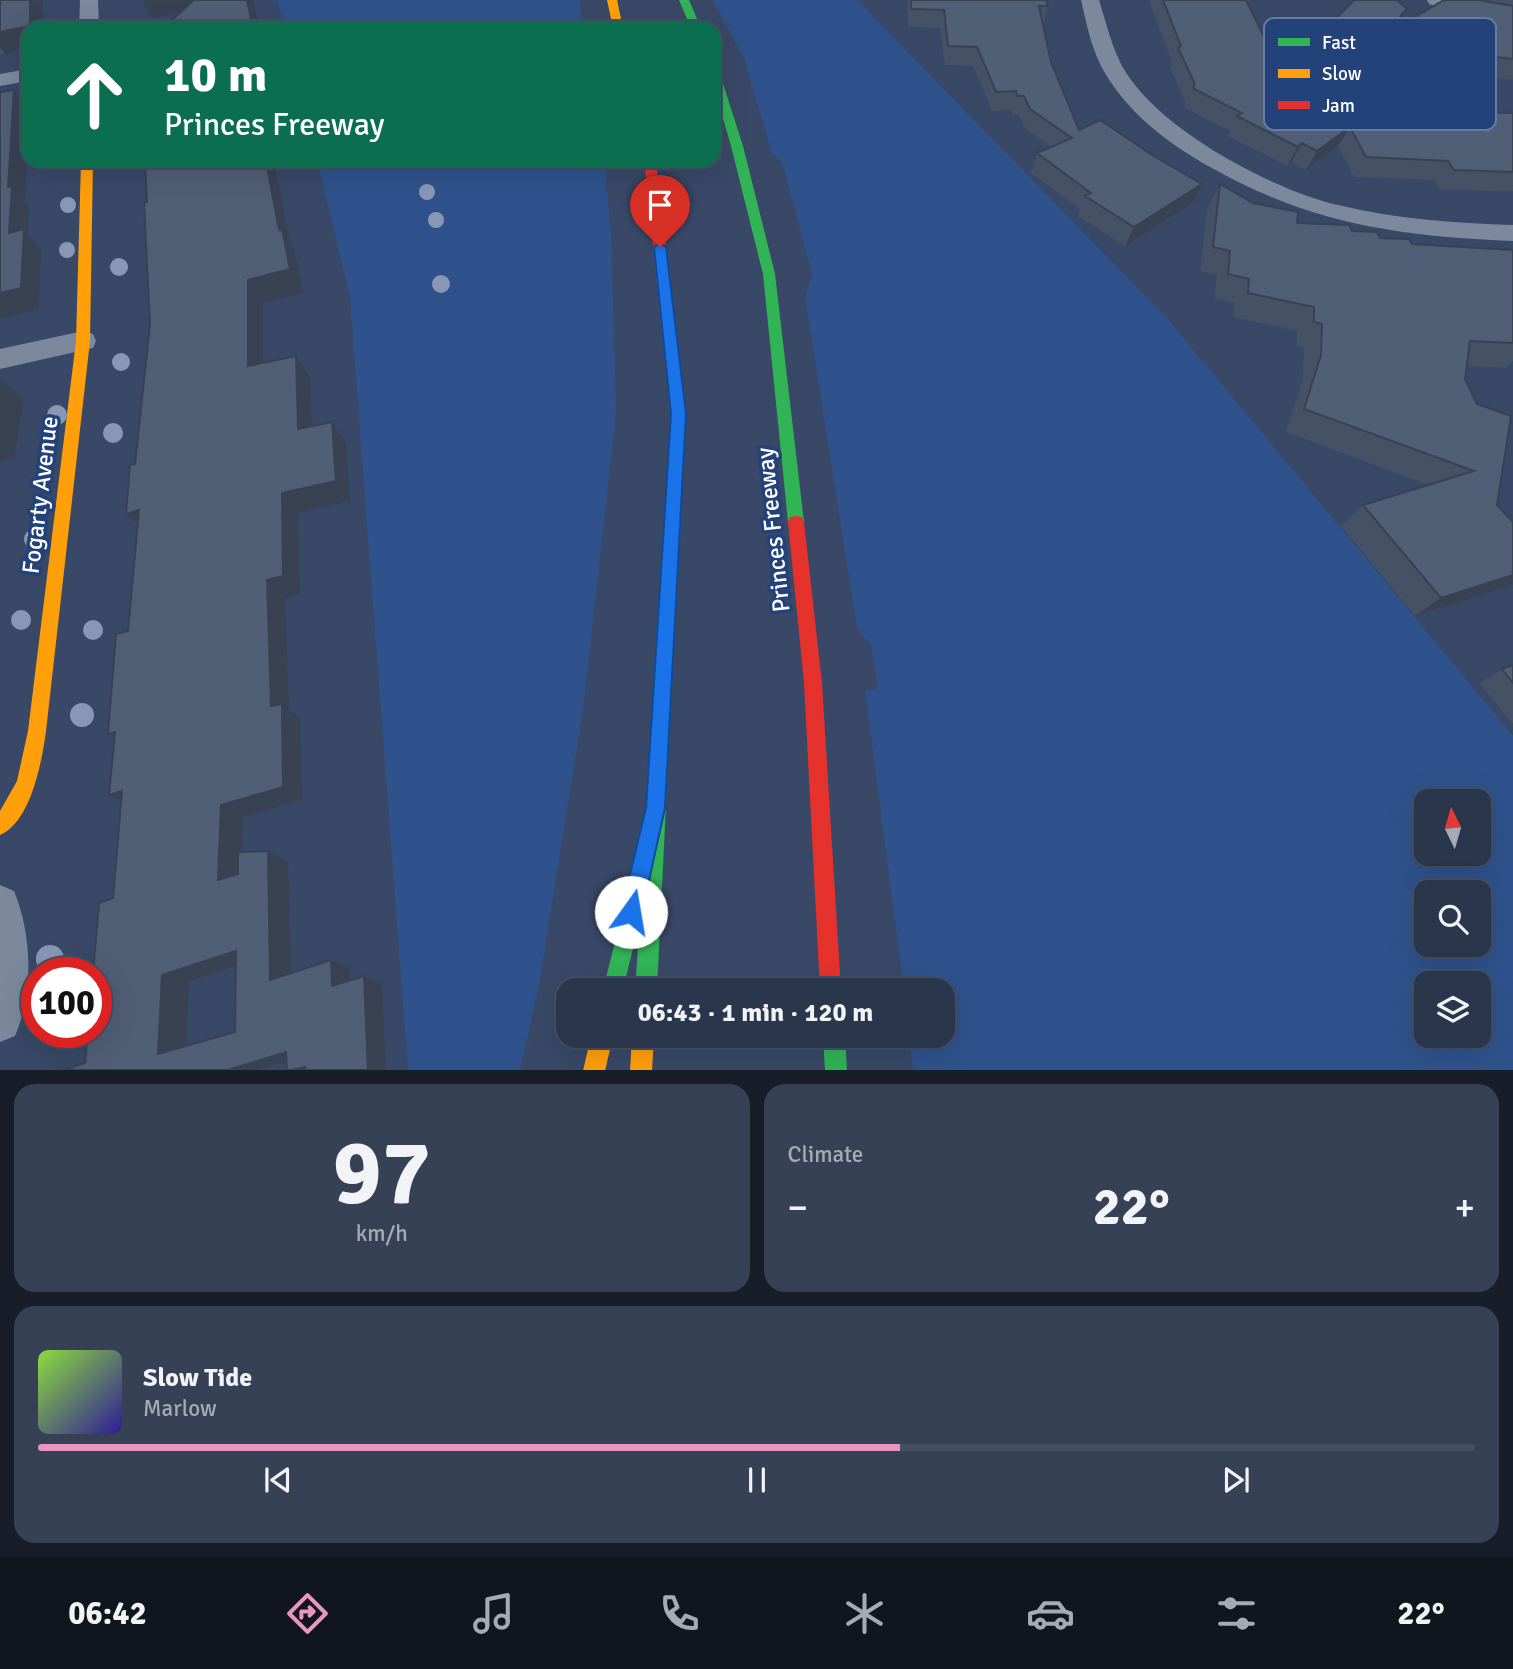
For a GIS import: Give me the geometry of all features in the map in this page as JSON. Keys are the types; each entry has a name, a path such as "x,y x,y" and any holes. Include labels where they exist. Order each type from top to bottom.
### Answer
{"main road":[{"path":"612,0 616,21"},
{"path":"684,0 693,21"},
{"name":"Princes Freeway","path":"721,94 769,274 813,683 830,978"},
{"name":"Fogarty Avenue","path":"0,825 8,819 30,777 83,341 87,168"},
{"path":"647,978 678,414 651,168"},
{"path":"616,978 656,808"},
{"path":"594,1070 599,1048"},
{"path":"641,1070 642,1048"},
{"path":"835,1048 836,1070"}],"street":[{"path":"89,0 89,21"},
{"path":"1090,0 1102,44 1117,75 1149,113 1177,137 1217,163 1312,206 1404,225 1513,233"},
{"path":"1436,0 1466,10 1513,19"},
{"path":"0,80 21,76"},
{"path":"0,359 83,341"},
{"path":"0,905 6,916 5,989 0,1021"}],"shaded area":[{"path":"277,0 579,0 583,21 282,21"},
{"path":"713,0 857,0 1168,319 1513,736 1513,1070 913,1070 910,1048 955,1048 955,978 902,978 865,691 878,689 871,645 857,628 805,297 812,274 782,162 772,153 744,59"},
{"path":"319,168 605,168 611,231 616,413 583,710 538,991 520,1070 408,1070 350,297"}],"building":[{"path":"0,0 30,0 30,21 21,21 21,28 0,32"},
{"path":"194,0 247,0 252,21 171,21"},
{"path":"911,0 1046,0 1048,6 1039,6 1051,62 1079,130 1100,120 1202,184 1134,227 1085,196 1091,193 1037,153 1072,138 1030,109 1024,96 1017,96 1016,91 996,92 977,47 948,46 944,10 911,9"},
{"path":"1163,0 1246,0 1264,37 1264,130 1237,116 1242,113 1194,89 1194,82 1178,48 1181,46"},
{"path":"1354,0 1397,0 1407,9 1399,18 1336,18"},
{"path":"1444,0 1479,0 1513,6 1513,59 1496,57 1496,18 1413,18"},
{"path":"14,90 8,187 12,186 9,233 24,229 21,288 0,293 0,92"},
{"path":"1496,112 1513,113 1513,172 1454,170 1448,161 1366,157 1352,130 1496,130"},
{"path":"1265,130 1346,130 1317,151 1302,143 1298,147"},
{"path":"145,168 267,168 279,230 282,229 290,269 248,280 248,366 296,356 298,429 332,422 336,481 282,493 283,576 267,580 271,706 282,704 283,787 221,805 218,880 238,874 238,852 268,851 270,980 331,960 332,986 364,976 368,1070 305,1070 305,1067 287,1070 286,1052 228,1070 64,1070 85,1063 86,1048 112,1048 112,957 94,957 99,903 113,898 122,791 109,795 115,732 108,734 116,634 128,631 139,510 126,514 130,465 135,464 150,325 144,203 147,202","holes":["236,951 235,1032 158,1054 162,975"]},
{"path":"1220,184 1253,203 1298,212 1297,223 1349,225 1352,231 1377,232 1380,238 1409,239 1412,244 1513,250 1513,343 1470,341 1465,379 1477,404 1511,416 1497,505 1513,522 1513,575 1441,598 1363,505 1474,471 1304,409 1321,355 1322,324 1314,322 1314,307 1248,293 1249,279 1228,274 1230,251 1213,247"},
{"path":"1513,665 1513,683 1502,669"}],"traffic: fast":[{"path":"684,0 693,21"},
{"path":"721,94 769,274 796,522"},
{"path":"647,978 678,414 670,341"},
{"path":"616,978 632,909"},
{"path":"835,1048 836,1070"}],"traffic: slow":[{"path":"612,0 616,21"},
{"path":"0,825 22,793 30,769 37,731 83,341 87,168"},
{"path":"594,1070 599,1048"},
{"path":"641,1070 642,1048"}],"traffic: jam":[{"path":"651,168 670,341"},
{"path":"796,522 813,683 830,978"}],"route":[{"path":"631,912 656,808 678,414 660,247"}]}
